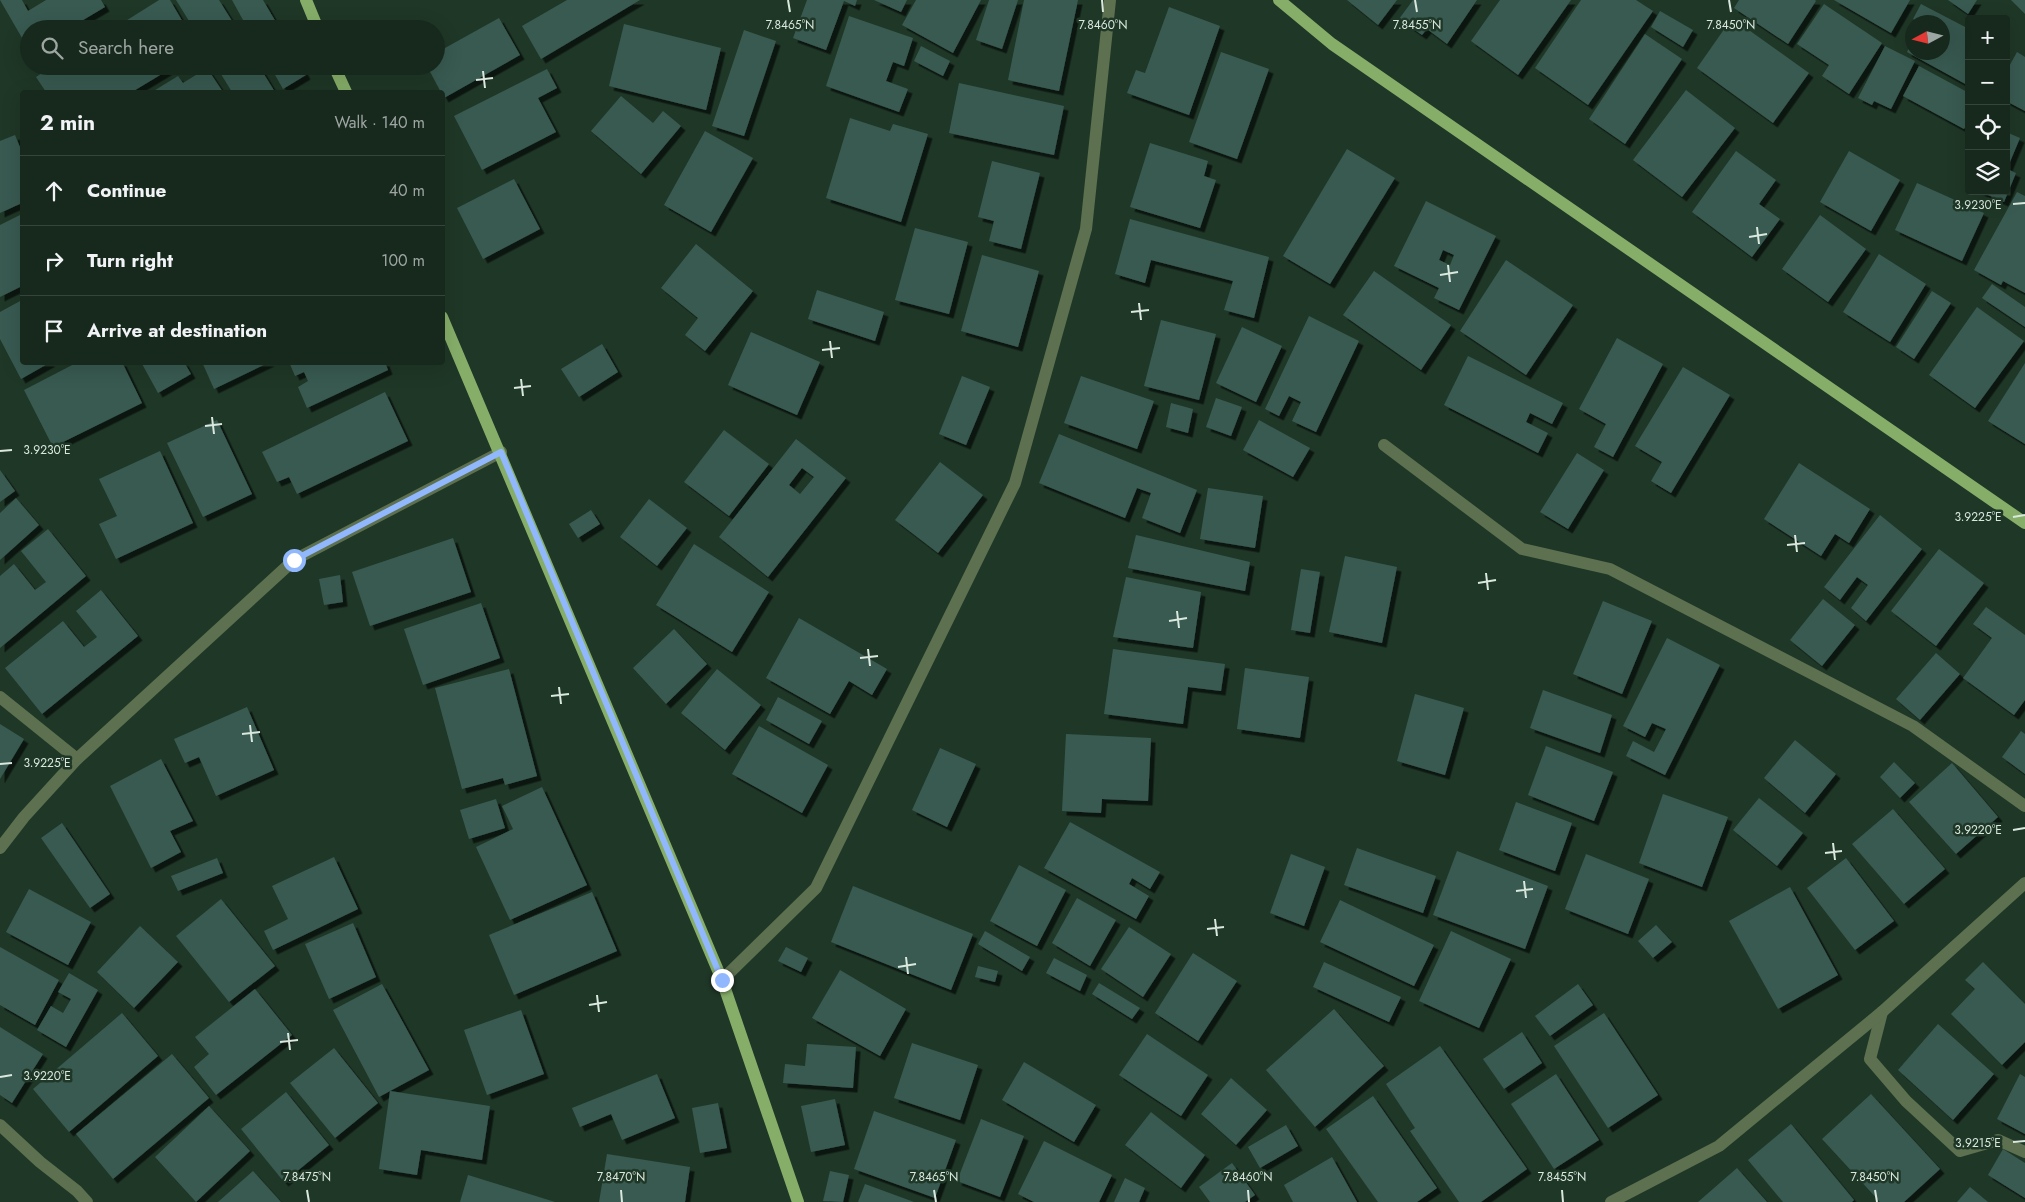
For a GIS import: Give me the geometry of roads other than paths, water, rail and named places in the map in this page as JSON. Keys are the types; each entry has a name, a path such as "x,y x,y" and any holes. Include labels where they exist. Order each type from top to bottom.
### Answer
{"main road":[{"path":"306,0 314,20"},
{"path":"1278,0 1332,44 2025,523"},
{"path":"338,75 345,90"},
{"path":"445,324 501,452 722,980 798,1202"}],"street":[{"path":"722,980 816,888 1015,482 1086,229 1110,0"},
{"path":"1384,445 1522,548 1610,569 1913,726 2025,806"},
{"path":"0,848 24,817 77,759 294,560 501,452"},
{"path":"0,698 77,759"},
{"path":"1611,1202 1719,1146 1882,1012 2025,882"},
{"path":"1882,1012 1870,1059 1906,1101 1960,1152 1998,1140 2025,1152"},
{"path":"0,1125 40,1162 77,1191 87,1202"}]}
